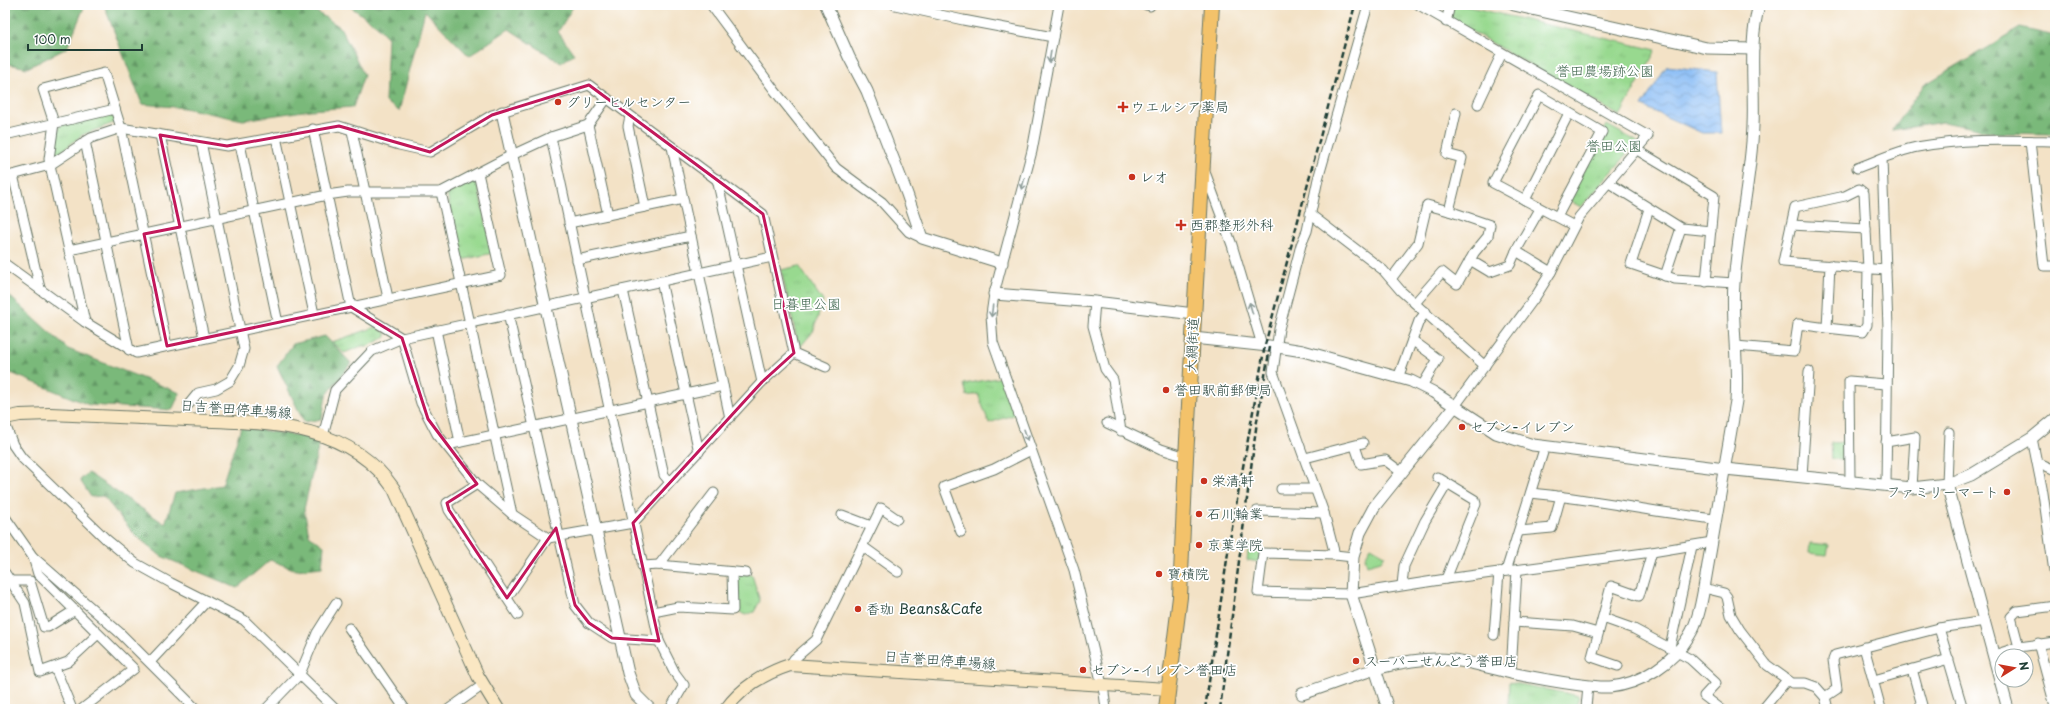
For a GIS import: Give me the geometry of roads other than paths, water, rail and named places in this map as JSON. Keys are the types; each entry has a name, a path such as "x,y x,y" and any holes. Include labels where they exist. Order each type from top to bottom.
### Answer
{"main road":[{"name":"大網街道","path":"1166,709 1167,689 1180,597 1186,457 1204,168 1212,5"},
{"name":"日吉誉田停車場線","path":"5,418 20,415 50,414 271,423 288,426 338,442 361,456 381,472 394,489 484,685 498,709"},
{"name":"日吉誉田停車場線","path":"726,709 737,696 754,682 766,675 790,665 1167,689"}],"street":[{"path":"711,5 775,91 836,168 882,202 909,232 922,238 1002,263"},
{"path":"826,5 849,57 867,91 907,194 922,238"},
{"path":"895,5 963,20 1053,37"},
{"path":"1059,5 1032,151 994,294 991,315 993,342 1074,570 1106,709"},
{"path":"1335,555 1324,513 1273,372 1278,347 1279,329 1368,5"},
{"path":"1388,709 1351,594 1353,557 1360,533 1374,507 1455,406 1551,272 1579,217 1609,184 1648,136 1446,22 1419,5"},
{"path":"1446,22 1450,5"},
{"path":"1514,5 1707,48 1753,49"},
{"path":"1673,649 1689,636 1695,623 1704,588 1736,401 1738,374 1734,283 1749,182 1753,126 1753,49 1759,5"},
{"path":"1478,104 1502,53"},
{"path":"85,322 50,165 49,159 54,123 43,89 104,73 121,128 167,346"},
{"path":"40,288 9,176 50,165 85,141 121,128 227,146 339,126 399,145 430,152 492,115 589,85 763,214 794,353"},
{"path":"1557,217 1602,132 1539,95 1493,183 1540,209 1574,226"},
{"path":"69,250 327,195 365,192 441,192 512,155 551,137 588,125 607,98"},
{"path":"5,135 115,109"},
{"path":"502,112 619,638 636,696 650,709"},
{"path":"1449,211 1462,158 1447,154 1456,113"},
{"path":"1525,200 1569,113"},
{"path":"630,116 628,126 645,207"},
{"path":"588,125 608,215"},
{"path":"313,130 351,307 402,338 421,403 428,419 478,484 512,514 548,538 558,538 633,522 762,382 794,353"},
{"path":"352,131 388,298"},
{"path":"160,135 204,338"},
{"path":"276,137 314,314"},
{"path":"551,137 659,641 675,673 684,685 670,709"},
{"path":"1857,168 1916,147 1945,143 1985,140 2055,141"},
{"path":"85,141 129,350"},
{"path":"2030,141 2044,266 2055,266"},
{"path":"189,404 198,394 216,389 230,381 243,357 244,349 201,142"},
{"path":"240,144 278,323"},
{"path":"672,147 730,418"},
{"path":"1637,150 1714,196 1706,282"},
{"path":"1882,158 1888,328 1886,384 1886,485"},
{"path":"1204,168 1232,245 1262,345"},
{"path":"5,264 85,322 136,353 501,275 478,173"},
{"path":"717,180 762,382"},
{"path":"1609,184 1681,228 1711,231"},
{"path":"1736,346 1794,351 1798,324 1863,332 1868,325 1868,268 1864,193 1859,189 1845,196 1795,207 1783,262 1830,265 1868,268 1886,270"},
{"path":"441,192 512,514"},
{"path":"569,223 683,199"},
{"path":"1391,279 1418,243 1427,205 1490,225 1488,236 1470,260 1457,284 1442,272 1416,303"},
{"path":"1470,260 1490,272 1510,265 1516,251 1540,209"},
{"path":"1649,209 1631,264 1676,279 1734,283"},
{"path":"1310,214 1383,270 1416,303 1485,366"},
{"path":"1791,225 1866,229"},
{"path":"1665,276 1681,228"},
{"path":"577,260 691,236"},
{"path":"1516,251 1551,272"},
{"path":"323,436 335,390 372,351 402,338 772,257"},
{"path":"1827,328 1830,265"},
{"path":"660,281 699,452"},
{"path":"623,290 664,475 670,482"},
{"path":"994,294 1095,302 1194,314"},
{"path":"1095,302 1093,326 1105,369 1113,380 1121,431"},
{"path":"1398,378 1408,346 1412,340 1419,321 1426,312"},
{"path":"508,314 558,538 575,606 589,623 612,638 659,641"},
{"path":"436,330 460,442"},
{"path":"1193,338 1303,351 1398,378 1422,386 1496,433 1507,438 1545,446 1725,469 1850,480 1912,488 1947,484 1971,475 2032,438 2055,419"},
{"path":"1412,340 1438,359 1422,386"},
{"path":"794,353 826,367"},
{"path":"1802,476 1809,371"},
{"path":"1850,480 1849,381 1886,384"},
{"path":"447,445 723,386"},
{"path":"1107,423 1121,431 1177,455 1186,457"},
{"path":"5,424 13,444 22,458 106,539 135,562 171,583 244,620 335,709"},
{"path":"1949,432 1947,484 1951,505 1994,655"},
{"path":"1886,442 1915,437 1912,488"},
{"path":"2032,438 2055,580"},
{"path":"1304,458 1359,444 1361,464 1385,460 1401,472"},
{"path":"1494,635 1503,572 1519,531 1545,446"},
{"path":"961,532 944,487 994,469 1031,450"},
{"path":"2037,462 2055,470"},
{"path":"1437,477 1474,500 1476,504 1446,579"},
{"path":"478,484 447,502 449,510 518,615"},
{"path":"1402,586 1404,566 1425,521 1447,484"},
{"path":"1281,489 1315,489"},
{"path":"659,565 714,493"},
{"path":"1531,493 1628,505 1650,511 1715,519"},
{"path":"1519,531 1552,528 1561,496"},
{"path":"790,665 794,659 816,640 871,526 882,508 897,519"},
{"path":"1257,511 1324,513"},
{"path":"842,515 871,526"},
{"path":"5,518 33,557 150,662 196,709"},
{"path":"507,598 548,538"},
{"path":"1353,557 1263,553 1258,592 1351,594 1446,579 1652,552 1712,542"},
{"path":"862,546 898,572"},
{"path":"1302,694 1397,664 1436,659 1475,663 1511,673 1588,686 1609,687 1626,684 1641,679 1667,662 1673,649 1692,546"},
{"path":"1618,666 1592,657 1611,586 1639,596 1652,552"},
{"path":"33,557 38,574 134,669 82,709"},
{"path":"642,566 659,565 746,573"},
{"path":"1511,673 1517,570"},
{"path":"653,612 678,607 733,610 732,572"},
{"path":"5,573 25,603 40,672 55,668 68,662 98,634"},
{"path":"11,581 30,581 44,627 48,627 75,610"},
{"path":"1704,588 1724,593 1727,597 1731,615 1740,630 1767,664 1792,683 1805,683 1816,687 1825,697 1828,709"},
{"path":"150,662 207,601"},
{"path":"266,709 300,674 317,633 336,603"},
{"path":"2019,646 2011,617 2016,612 2055,606"},
{"path":"1603,618 1634,629 1690,659 1716,683 1704,696 1721,709"},
{"path":"1825,697 1837,688 1834,657 1864,647 1939,628 1985,621"},
{"path":"1514,622 1573,626 1598,633"},
{"path":"349,628 405,709"},
{"path":"1939,628 1963,709"},
{"path":"2013,648 2038,643 2055,642"},
{"path":"2038,643 2055,706"},
{"path":"1864,647 1881,709"},
{"path":"1874,680 1949,659"},
{"path":"55,668 72,709"},
{"path":"1912,669 1923,709"},
{"path":"1763,709 1787,680"},
{"path":"449,709 484,685"},
{"path":"1588,686 1585,701 1588,709"},
{"path":"2003,688 2008,709"}],"water":[{"path":"1667,66 1717,72 1721,133 1702,133 1642,106"}],"railway":[{"path":"1205,709 1230,539 1265,345 1355,5"},
{"path":"1220,709 1257,421 1270,347"}],"place":[{"name":"グリーヒルセンター","path":"558,102"},
{"name":"ウエルシア薬局","path":"1123,107"},
{"name":"レオ","path":"1132,177"},
{"name":"西郡整形外科","path":"1181,225"},
{"name":"誉田駅前郵便局","path":"1166,390"},
{"name":"セブン-イレブン","path":"1462,427"},
{"name":"栄清軒","path":"1204,481"},
{"name":"ファミリーマート","path":"2007,492"},
{"name":"石川輪業","path":"1199,514"},
{"name":"京葉学院","path":"1199,545"},
{"name":"寶積院","path":"1159,574"},
{"name":"香珈 Beans&Cafe","path":"858,609"},
{"name":"スーパーせんどう誉田店","path":"1356,661"},
{"name":"セブン-イレブン誉田店","path":"1083,670"}],"park label":[{"name":"誉田農場跡公園","path":"1605,71"},
{"name":"誉田公園","path":"1614,146"},
{"name":"日暮里公園","path":"806,304"}]}
